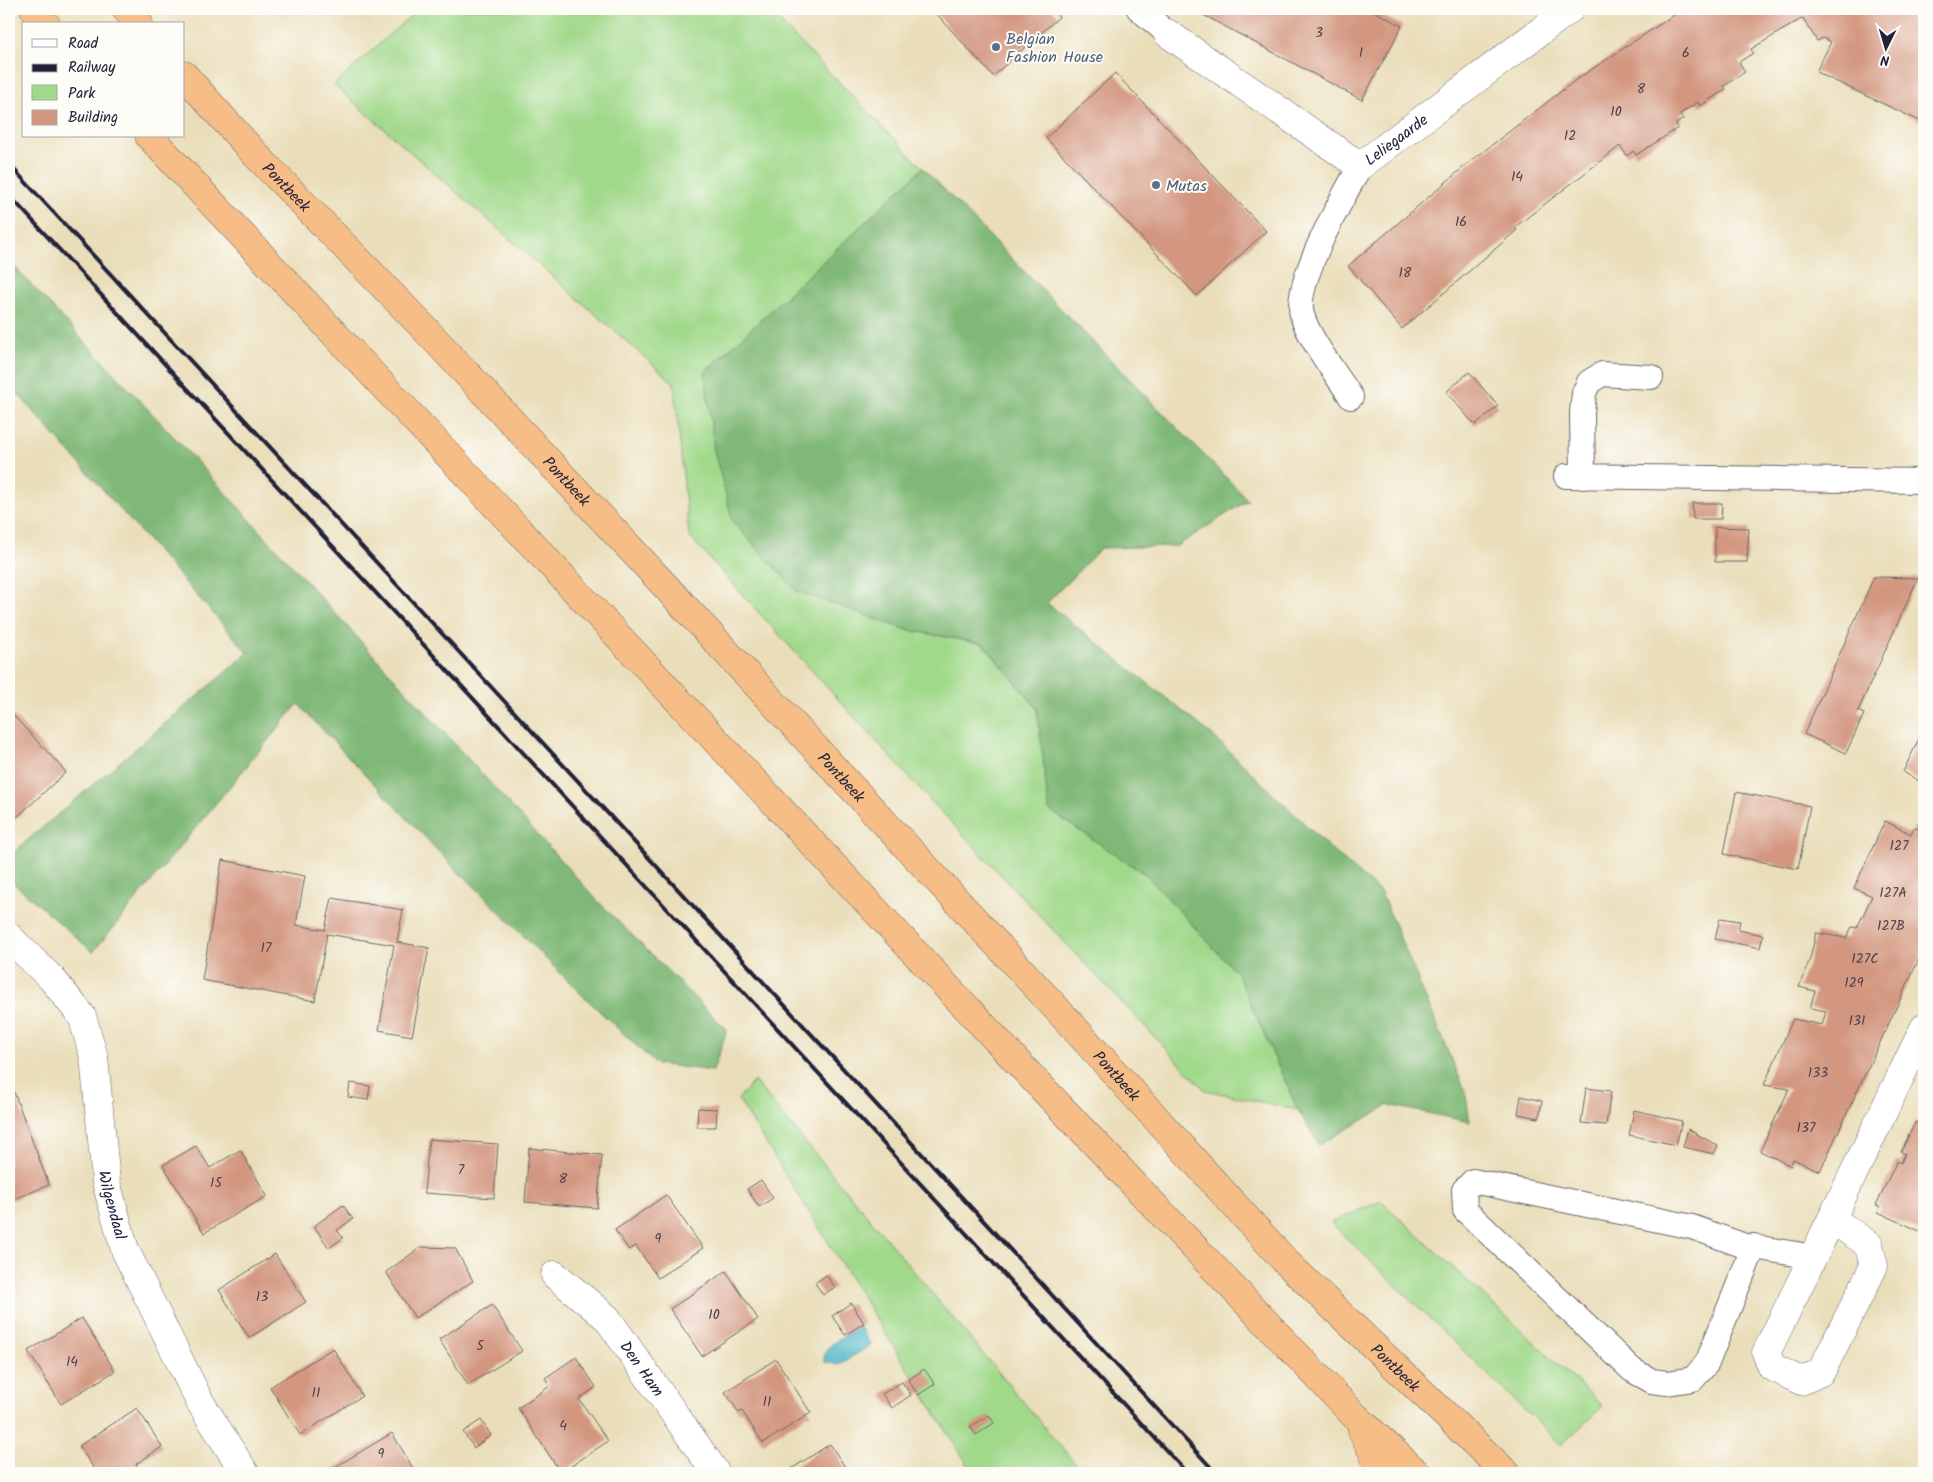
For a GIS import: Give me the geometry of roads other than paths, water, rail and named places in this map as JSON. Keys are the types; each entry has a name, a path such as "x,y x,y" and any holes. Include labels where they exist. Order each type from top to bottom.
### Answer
{"highway":[{"path":"34,9 44,22"},
{"path":"126,9 136,22"},
{"name":"Pontbeek","path":"185,76 256,155 424,328 642,561 1056,1008 1286,1262 1506,1473"},
{"path":"151,138 773,804 1356,1417 1417,1473"},
{"path":"1356,1417 1382,1473"}],"street":[{"name":"Leliegaarde","path":"1167,33 1360,166 1558,12"},
{"name":"Wilgendaal","path":"9,937 52,979 82,1016 94,1058 106,1182 125,1250 200,1402 245,1473"},
{"path":"1832,1219 1869,1245 1874,1266 1821,1372 1801,1381 1772,1367 1766,1353 1924,1028"},
{"name":"Den Ham","path":"555,1275 607,1318 716,1473"}],"lane":[{"path":"1139,9 1167,33"},
{"path":"1351,397 1301,314 1304,290 1311,264 1360,166"},
{"path":"1651,376 1602,374 1589,382 1584,393 1574,477 1924,481"},
{"path":"1754,1246 1707,1363 1694,1379 1667,1383 1652,1381 1632,1370 1465,1210 1464,1190 1473,1181 1692,1227 1742,1244 1754,1246 1814,1257"}],"water":[{"path":"860,1327 871,1345 838,1365 825,1362 824,1356 830,1346"}],"railway":[{"path":"9,164 1216,1473"},
{"path":"9,195 1187,1473"}],"place":[{"name":"Belgian Fashion House","path":"996,47"},
{"name":"Mutas","path":"1156,185"}]}
